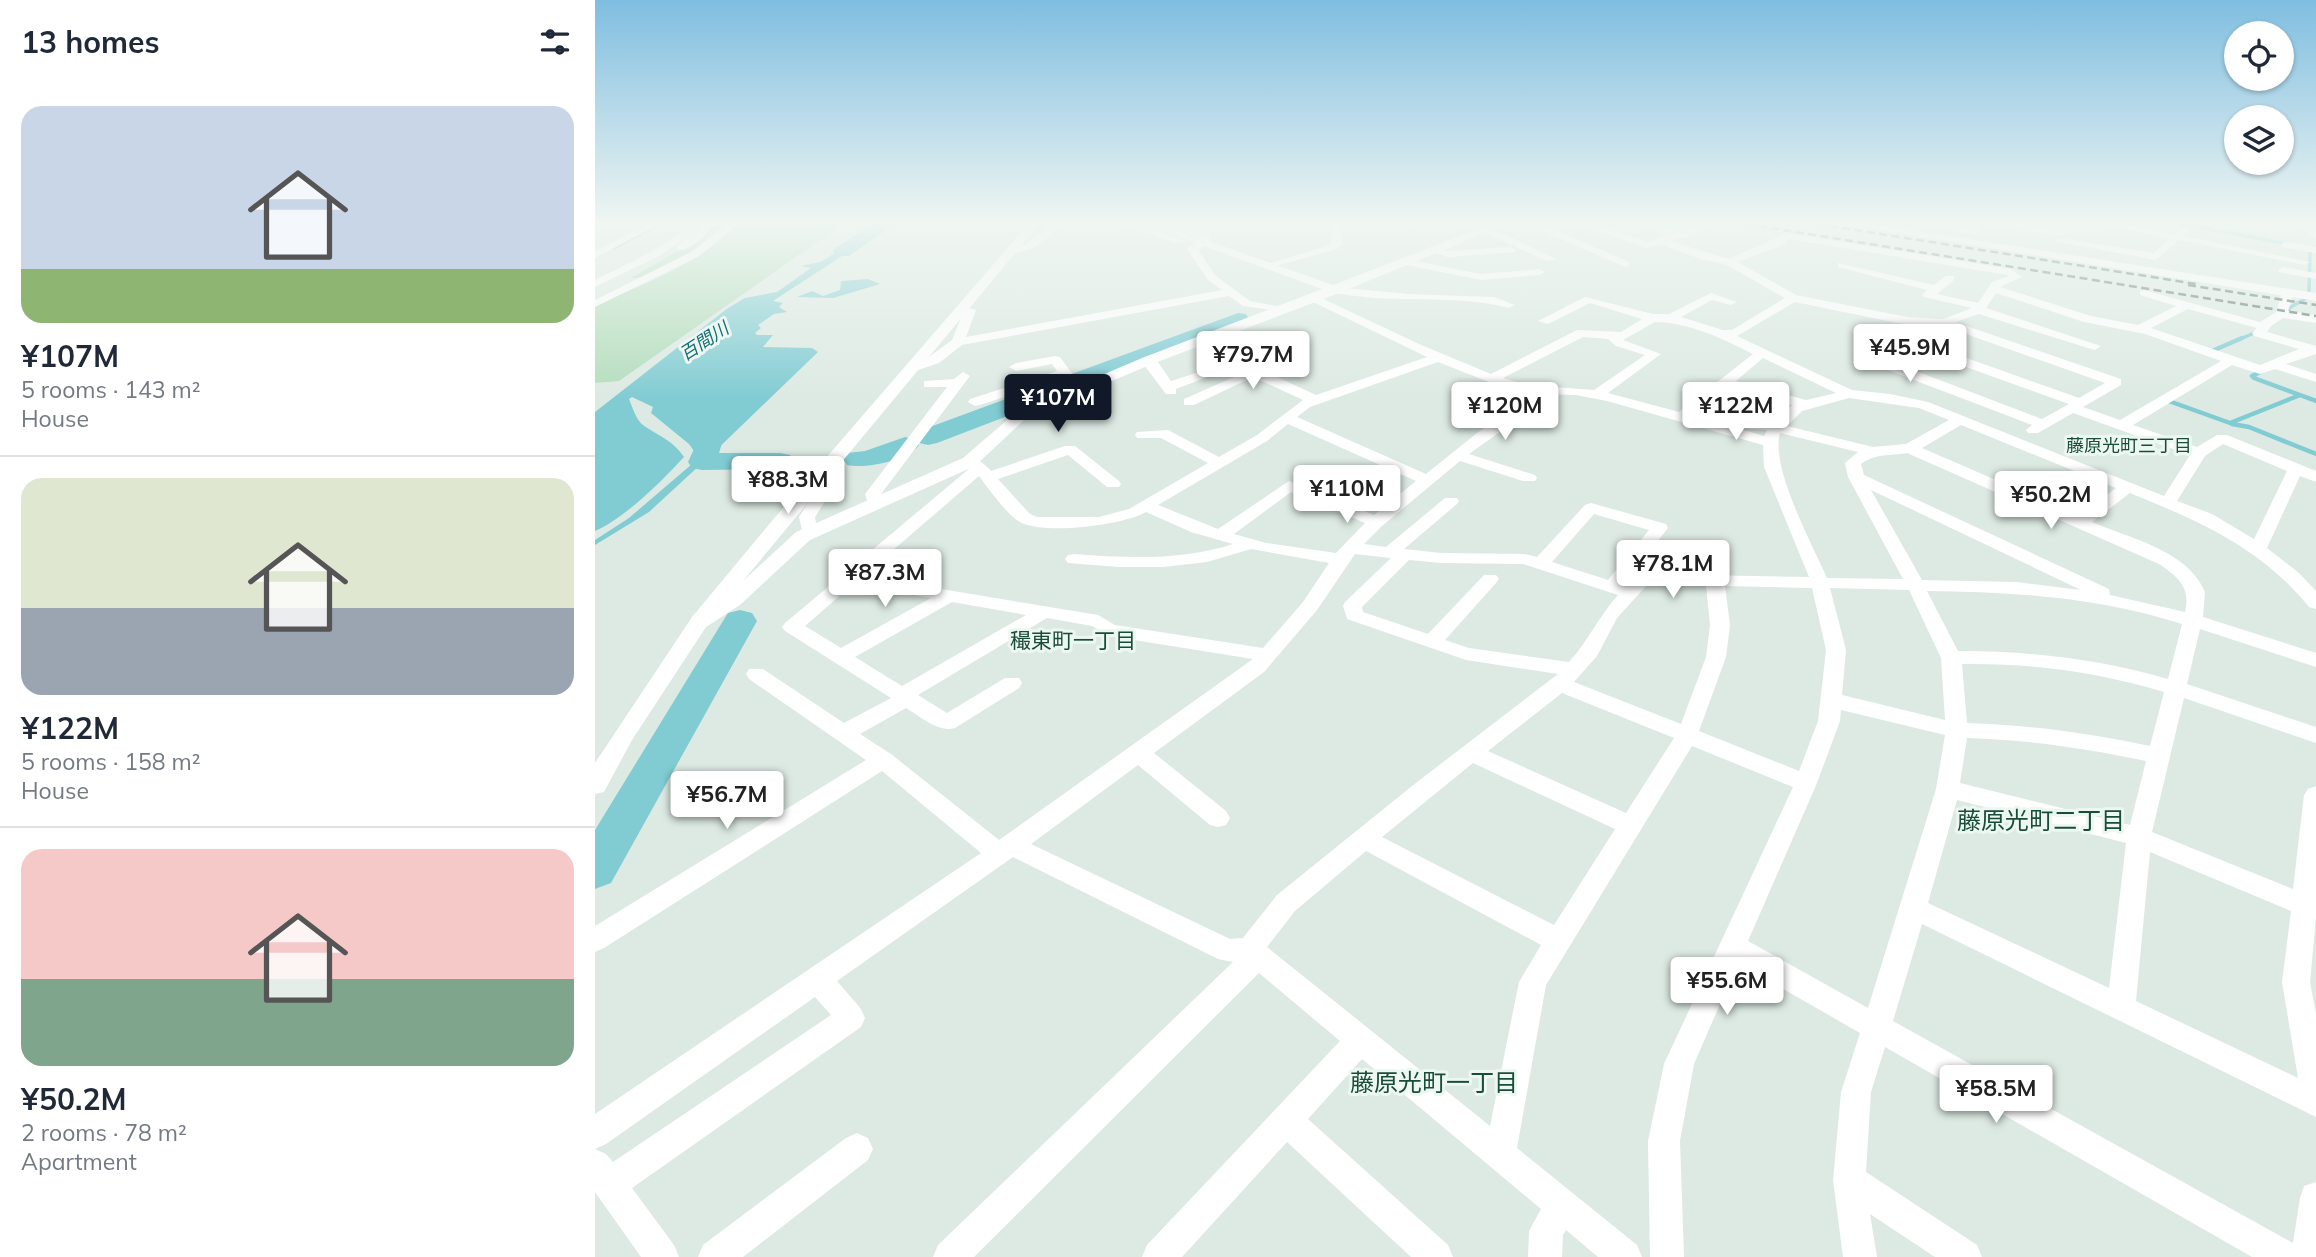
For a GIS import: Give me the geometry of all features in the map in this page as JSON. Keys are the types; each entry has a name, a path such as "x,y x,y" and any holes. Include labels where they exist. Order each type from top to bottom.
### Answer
{"street":[{"path":"595,293 620,281"},
{"path":"595,304 642,281"},
{"path":"595,785 623,736 699,622 986,281"},
{"path":"1216,281 1247,304 1283,310"},
{"path":"1308,281 1335,290 1409,297 1494,300 1509,304"},
{"path":"1012,683 947,723 792,627 979,469 1018,418 1080,388 1359,281"},
{"path":"1763,281 1793,298 1907,320 1942,322 2116,382 2014,441"},
{"path":"1905,281 1937,289"},
{"path":"1947,281 1928,295 1980,308 2095,346"},
{"path":"2006,281 1996,284 1980,308 1924,329 1877,361 2043,424"},
{"path":"2214,281 2316,297"},
{"path":"1993,288 2036,304 2133,330 2260,370 2313,350"},
{"path":"912,368 934,360 958,342 1231,292"},
{"path":"2262,326 2281,314 2288,292"},
{"path":"2144,293 2266,327 2258,333 2313,350"},
{"path":"1671,318 1710,296 1731,302"},
{"path":"1313,298 1377,331 1394,335 1493,379 1534,389 1569,390 1596,395 1701,423 1762,424 1774,435 1871,451"},
{"path":"1722,334 1735,333 1793,298"},
{"path":"1544,321 1589,299 1652,318 1671,318 1722,334 1849,394 1923,405 2206,518 2258,549 2299,582 2316,603"},
{"path":"2061,363 2186,305"},
{"path":"958,342 970,310 961,309"},
{"path":"2281,314 2316,319"},
{"path":"1493,379 1581,332 1623,336 1652,318"},
{"path":"1596,395 1655,354 1620,343 1613,337"},
{"path":"1906,341 2199,453"},
{"path":"1680,418 1761,354"},
{"path":"979,469 1024,518 1036,522 1100,522 1145,506 1220,463 1262,438 1305,404 1441,357"},
{"path":"1016,367 1055,360 1074,386 1080,388"},
{"path":"2122,425 2231,360"},
{"path":"1147,361 1170,389 1224,368"},
{"path":"2274,364 2316,378"},
{"path":"975,402 1065,373"},
{"path":"1189,402 1252,373 1315,400"},
{"path":"875,504 873,494 961,379 929,384"},
{"path":"1726,382 1807,405"},
{"path":"595,1133 1005,850 1257,667 1310,606 1345,553 1376,522 1426,480 1538,398 1534,389"},
{"path":"1667,1257 1664,1142 1679,1064 1806,783 1829,721 1836,650 1820,583 1772,467 1774,435 1797,408 1849,394"},
{"path":"1287,418 1426,480"},
{"path":"1909,448 1961,419"},
{"path":"1142,435 1163,433 1220,463"},
{"path":"2169,501 2199,453 2222,438 2316,477"},
{"path":"1860,1257 1849,1180 1856,1092 1948,789 1957,730 1951,658 1915,584 1856,477 1853,463 1871,451 1909,448 2165,560 2187,576 2197,590 2199,602 2175,687 2139,837 2121,1008"},
{"path":"699,622 733,601 794,542 815,530 875,504 979,469 1070,449 1112,484"},
{"path":"1457,456 1529,478"},
{"path":"2258,549 2296,469"},
{"path":"815,530 808,526 807,517 832,477 822,473"},
{"path":"1856,477 2126,604"},
{"path":"1221,535 1289,486 1376,522"},
{"path":"2080,523 2129,486"},
{"path":"1451,501 1397,553 1352,606 1354,615 1466,654 1567,676 1687,735 1806,783"},
{"path":"1145,506 1250,544 1345,553 1525,559 1621,590 1642,579 2015,587 2126,604 2192,621 2316,660"},
{"path":"950,1257 1254,952 1286,903 1567,676 1590,650 1621,590 1660,528 1591,508 1541,563"},
{"path":"1074,559 1175,563 1204,559 1250,544"},
{"path":"849,579 1097,621 1109,630 1268,655"},
{"path":"1432,642 1490,579"},
{"path":"1500,1155 1533,982 1687,735 1706,690 1716,657 1720,625 1714,581"},
{"path":"840,657 949,596"},
{"path":"843,733 1044,612"},
{"path":"1951,658 2036,658 2110,670 2175,687 2316,735"},
{"path":"756,674 883,760 1005,850 1228,951 1254,952 1625,1257"},
{"path":"1831,700 1957,730 2022,732 2075,738 2159,756"},
{"path":"1139,753 1218,818"},
{"path":"1471,753 1631,826"},
{"path":"595,940 883,760"},
{"path":"1948,789 2139,837 2304,905"},
{"path":"2316,795 2296,982 2316,1094"},
{"path":"1363,839 1559,941"},
{"path":"1914,908 2316,1102"},
{"path":"1732,946 2285,1257"},
{"path":"662,1257 602,1175 851,1018 818,979"},
{"path":"1159,1257 1360,1040"},
{"path":"1286,1120 1436,1257"},
{"path":"715,1257 857,1149"},
{"path":"1849,1180 1965,1257"},
{"path":"2308,1257 2316,1198"},
{"path":"1545,1257 1546,1231 1562,1206"}],"green space":[{"path":"652,281 762,281 619,381 595,383 595,305"}],"water":[{"name":"百間川","path":"793,281 804,281 773,301 783,303 779,307 787,312 774,314 758,325 761,328 755,333 757,335 773,335 763,347 812,348 818,352 708,458 729,458 724,464 700,465 649,512 595,545 595,540 629,518 699,458 689,444 651,413 653,407 632,397 629,399 641,423 670,442 684,457 631,508 595,531 595,412 728,308 745,298 777,292"},
{"path":"841,281 872,281 880,284 833,298 797,297 812,291 823,296 840,290"}],"waterway":[{"path":"2309,281 2309,292"},
{"path":"2286,314 2289,314 2289,308 2305,299"},
{"path":"1078,380 1238,319"},
{"path":"2238,340 2254,333"},
{"path":"2212,351 2242,338"},
{"path":"2256,371 2260,372 2252,376 2254,378 2300,395"},
{"path":"928,437 1064,386"},
{"path":"2166,400 2230,423 2300,395"},
{"path":"2300,395 2316,401"},
{"path":"2232,424 2249,427 2316,454"},
{"path":"710,440 702,462 780,461"},
{"path":"857,459 868,459 905,445"},
{"path":"595,870 740,621"}],"railway":[{"path":"2097,281 2316,316"},
{"path":"2175,281 2196,284"},
{"path":"2188,285 2316,305"}],"district":[{"name":"藤原光町三丁目","path":"2129,445"},
{"name":"穝東町一丁目","path":"1073,640"},
{"name":"藤原光町二丁目","path":"2041,820"},
{"name":"藤原光町一丁目","path":"1434,1082"}]}
